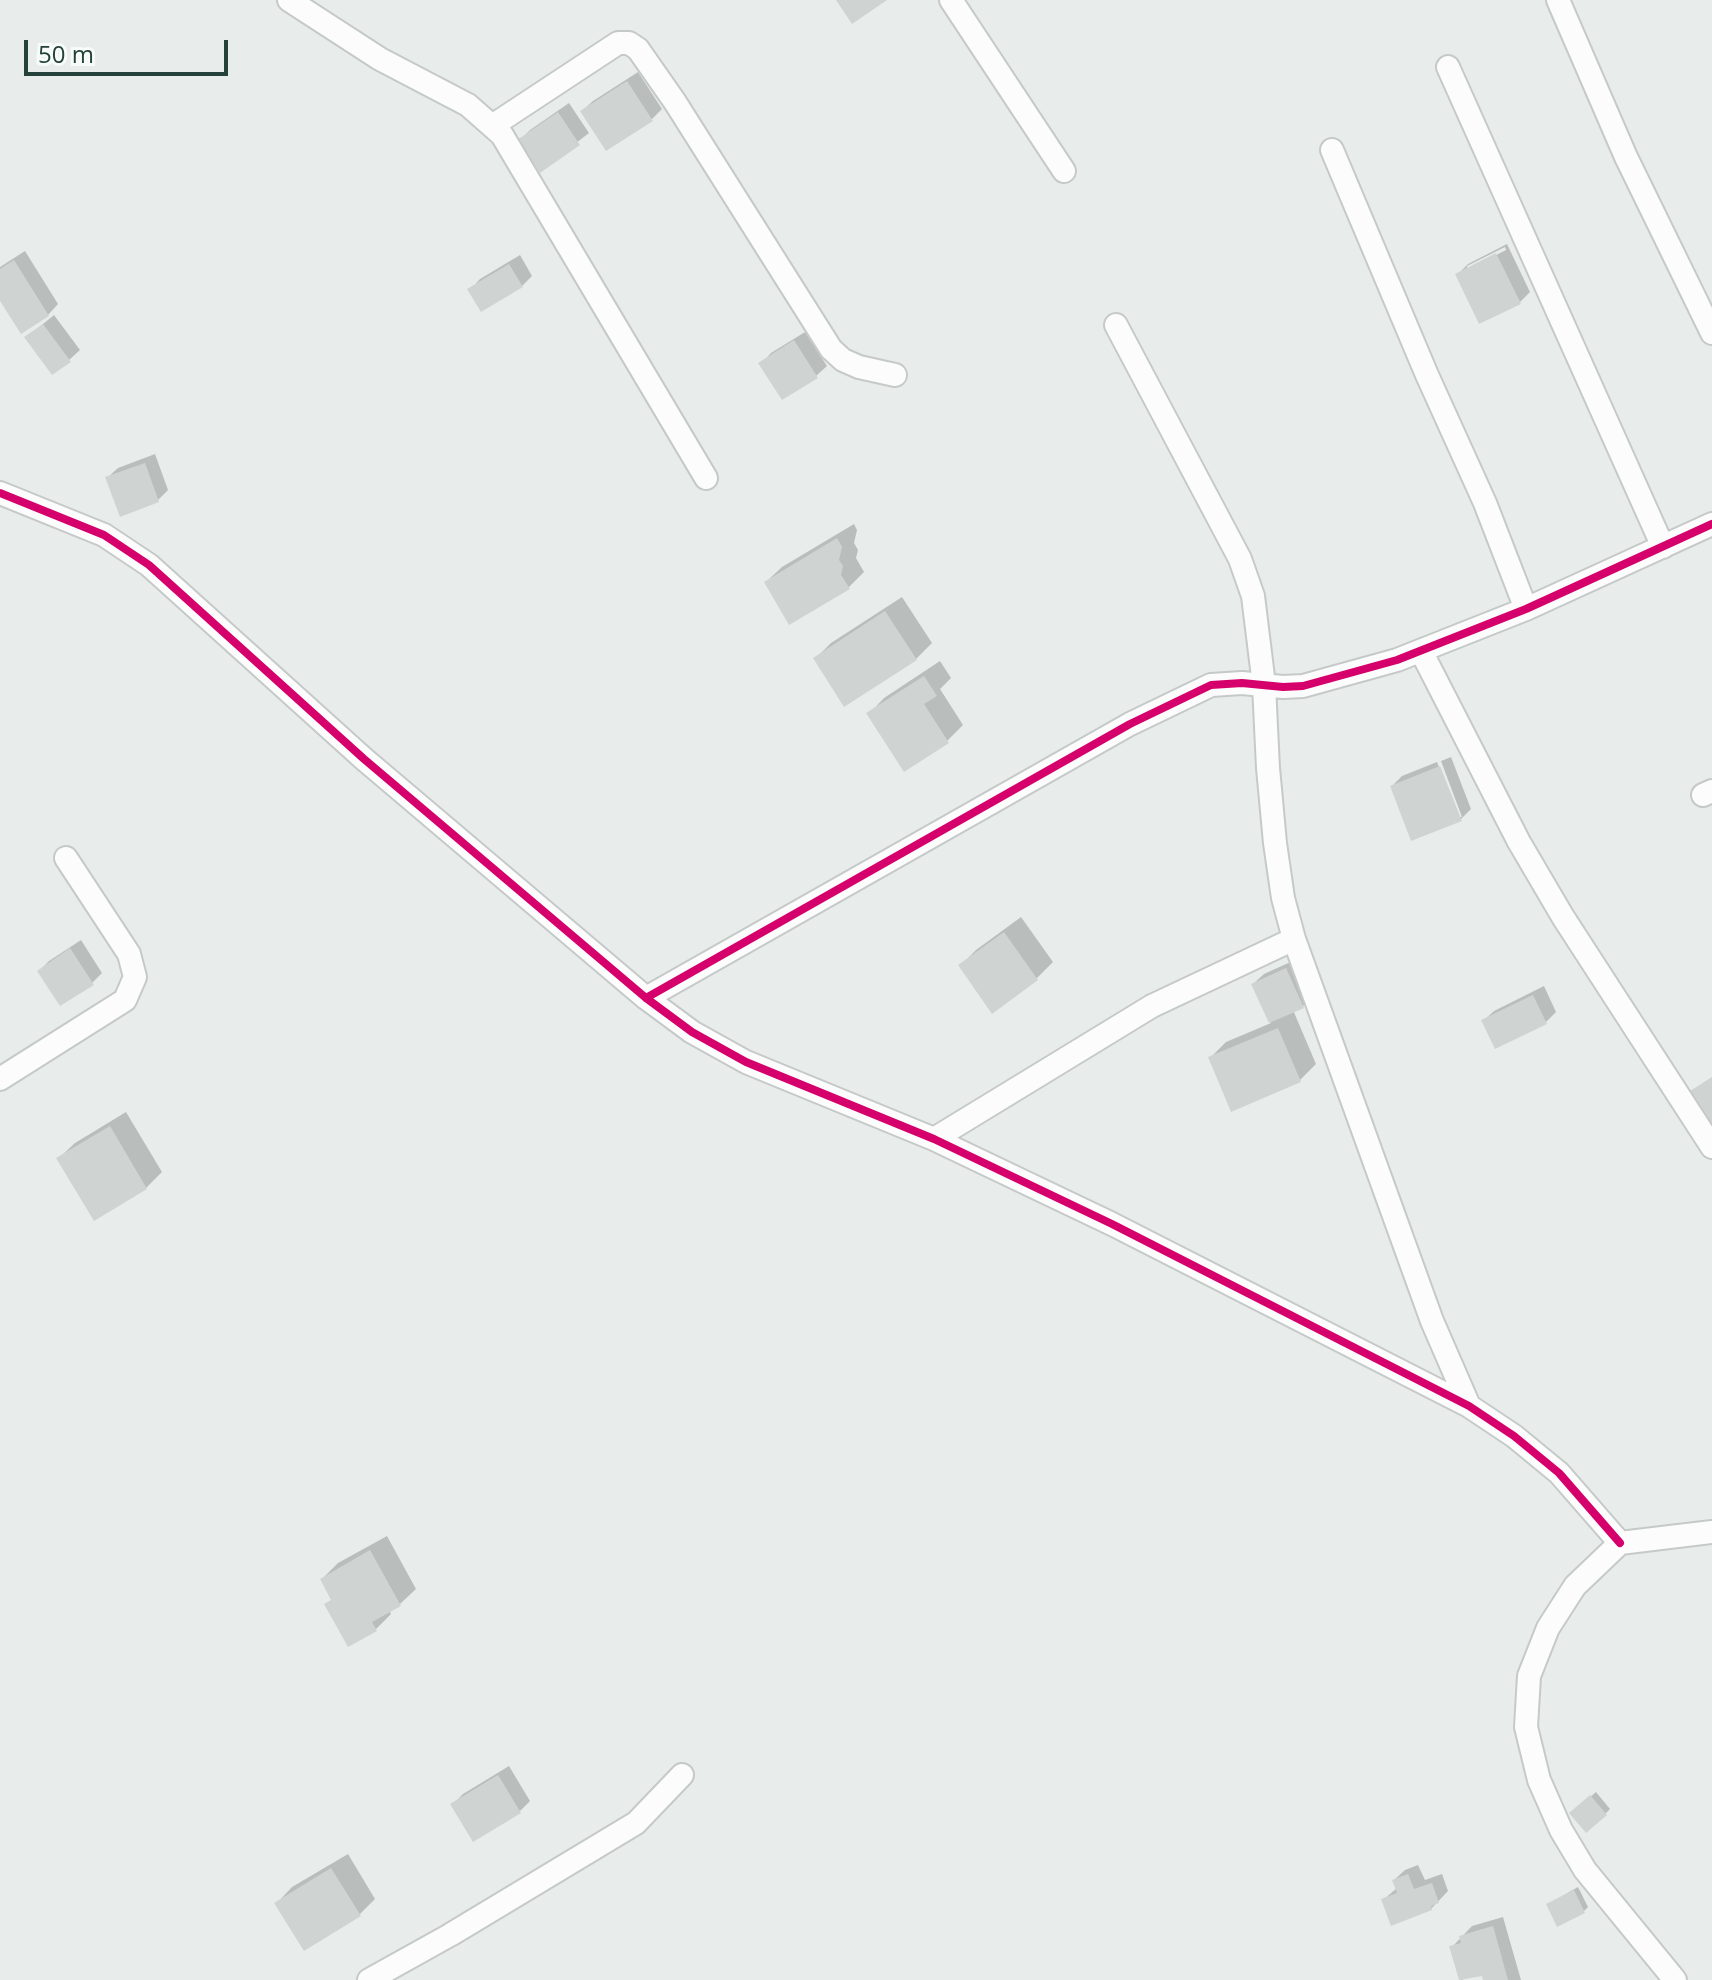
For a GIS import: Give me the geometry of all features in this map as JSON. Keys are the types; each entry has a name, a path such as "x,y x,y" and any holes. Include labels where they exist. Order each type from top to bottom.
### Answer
{"street":[{"path":"289,0 380,59 468,105 502,135 706,478"},
{"path":"951,0 1064,171"},
{"path":"1558,0 1626,157 1712,333"},
{"path":"492,126 618,43 629,43 638,49 675,102 831,349 843,360 859,367 895,375"},
{"path":"1448,67 1663,547"},
{"path":"1332,150 1485,503 1526,609"},
{"path":"1116,325 1240,559 1253,596 1264,685 1275,843 1283,898 1294,939 1416,1281 1469,1406"},
{"path":"0,493 104,535 149,565 364,759 646,998 692,1032 746,1062 934,1139 1112,1224 1469,1406 1514,1436 1559,1473 1620,1543"},
{"path":"646,998 1130,724 1211,685 1303,686 1421,651 1526,609 1712,524"},
{"path":"1421,651 1519,842 1555,905 1712,1147"},
{"path":"0,1079 125,1000 135,977 129,954 66,858"},
{"path":"934,1139 1152,1006 1294,939"},
{"path":"1675,1980 1585,1870 1561,1830 1539,1780 1526,1727 1529,1676 1548,1628 1575,1586 1620,1543 1712,1532"},
{"path":"369,1980 464,1927 636,1823 682,1775"}],"building":[{"path":"836,0 887,0 852,24"},
{"path":"627,81 653,121 606,151 580,111"},
{"path":"558,112 580,145 540,173 517,140"},
{"path":"1496,253 1521,304 1479,324 1455,274"},
{"path":"14,260 49,316 21,334 0,301 0,269"},
{"path":"509,264 523,287 481,312 467,289"},
{"path":"43,324 71,362 52,375 24,337"},
{"path":"794,340 818,378 782,400 758,363"},
{"path":"145,463 159,502 120,517 105,477"},
{"path":"837,538 842,547 839,560 843,566 841,575 850,589 789,625 764,582"},
{"path":"885,611 917,660 844,707 813,658"},
{"path":"924,676 937,696 924,704 949,743 904,772 866,713"},
{"path":"1440,766 1462,821 1411,841 1390,786"},
{"path":"1004,932 1038,980 992,1014 958,965"},
{"path":"70,948 94,985 60,1006 37,971"},
{"path":"1286,968 1304,1008 1269,1023 1251,984"},
{"path":"1533,995 1547,1024 1495,1049 1481,1020"},
{"path":"1278,1028 1301,1082 1231,1112 1208,1057"},
{"path":"1712,1077 1712,1126 1690,1091"},
{"path":"110,1126 147,1189 94,1221 56,1158"},
{"path":"370,1550 401,1606 372,1622 377,1631 348,1647 324,1604 331,1600 320,1579"},
{"path":"498,1775 521,1813 473,1842 450,1804"},
{"path":"1590,1795 1607,1815 1586,1833 1569,1813"},
{"path":"331,1868 361,1916 304,1951 274,1903"},
{"path":"1408,1874 1414,1889 1432,1883 1439,1903 1431,1906 1432,1910 1391,1926 1381,1899 1397,1893 1392,1880"},
{"path":"1574,1890 1585,1913 1557,1927 1546,1904"},
{"path":"1493,1926 1508,1980 1483,1980 1482,1976 1459,1980 1449,1946 1461,1943 1459,1936"}],"cycle path":[{"path":"0,493 104,535 149,565 364,759 646,998 692,1032 746,1062 934,1139 1112,1224 1469,1406 1514,1436 1559,1473 1620,1543"},
{"path":"646,998 1130,724 1211,685 1303,686 1397,660 1526,609 1712,524"}]}
